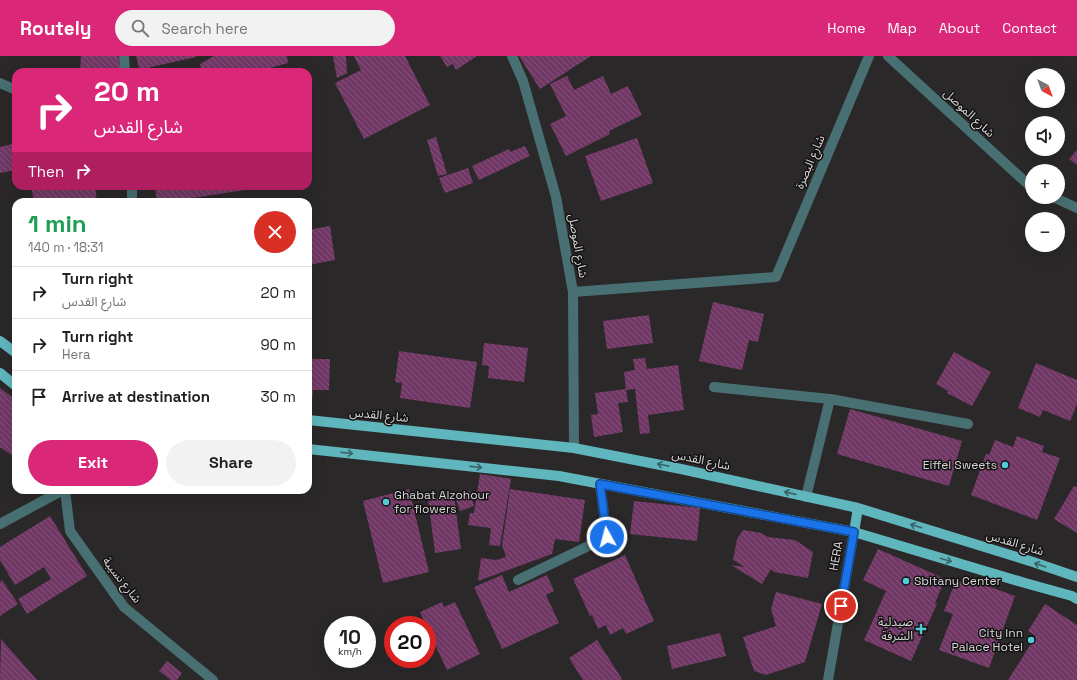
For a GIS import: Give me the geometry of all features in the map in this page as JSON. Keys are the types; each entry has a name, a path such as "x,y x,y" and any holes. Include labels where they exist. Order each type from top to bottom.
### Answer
{"main road":[{"path":"0,341 12,350"},
{"path":"0,373 12,383"},
{"name":"شارع القدس","path":"312,420 574,448 681,469 858,508 1077,577"},
{"path":"312,449 559,476 854,532 1072,596 1077,599"},
{"path":"854,532 858,508"}],"street":[{"path":"124,56 125,68"},
{"name":"شارع الموصل","path":"512,56 523,81 556,197 573,292 776,277"},
{"name":"شارع البصرة","path":"776,277 868,56"},
{"name":"شارع الموصل","path":"888,56 1025,182"},
{"path":"0,83 12,88"},
{"path":"1065,202 1077,208"},
{"path":"573,292 574,448"},
{"path":"714,387 830,399 968,424"},
{"path":"806,497 830,399"},
{"path":"518,580 607,537 600,484"},
{"path":"0,524 56,494"},
{"name":"شارع نسيبة","path":"65,494 70,532 124,607 213,680"},
{"name":"HERA","path":"828,680 854,532"}],"building":[{"path":"81,56 118,56 120,68 80,68"},
{"path":"136,56 196,56 149,68 139,68"},
{"path":"214,56 287,56 288,63 270,68 201,68 200,64"},
{"path":"333,56 346,56 347,73 337,78"},
{"path":"354,56 405,56 430,105 364,139 335,83 361,70"},
{"path":"440,56 477,56 456,70 453,64 447,67"},
{"path":"519,56 591,56 540,89"},
{"path":"567,76 574,90 603,76 611,94 628,86 642,115 609,131 610,134 566,156 550,124 566,116 550,84"},
{"path":"436,137 447,174 438,176 427,140"},
{"path":"637,138 653,183 601,201 585,156"},
{"path":"12,144 12,171 0,173 0,147"},
{"path":"525,146 530,156 479,180 472,166 509,149 510,152"},
{"path":"1077,150 1077,165 1069,159"},
{"path":"468,168 473,183 445,193 439,178"},
{"path":"32,190 96,190 97,198 33,198"},
{"path":"156,190 245,190 192,198 156,198"},
{"path":"330,226 335,260 312,264 312,229"},
{"path":"713,302 764,314 758,342 749,340 742,370 699,361"},
{"path":"649,315 653,343 607,349 603,321"},
{"path":"484,343 528,348 524,382 488,378 489,366 482,365"},
{"path":"399,351 477,362 470,408 400,398 402,383 395,382"},
{"path":"954,352 991,372 972,406 947,393 948,391 936,384"},
{"path":"645,358 647,369 678,365 684,410 648,415 650,433 640,434 635,389 626,390 624,372 635,370 633,359"},
{"path":"312,359 330,359 329,390 313,390 312,402"},
{"path":"1036,363 1077,380 1077,404 1070,421 1043,410 1040,417 1018,408"},
{"path":"0,388 12,397 12,455 0,447"},
{"path":"626,389 628,402 618,403 623,432 594,437 591,415 598,414 595,393"},
{"path":"850,409 962,441 949,486 837,454"},
{"path":"1017,436 1044,446 1042,452 1060,458 1037,520 971,495 986,454 989,455 995,440 1013,447"},
{"path":"480,474 511,479 500,546 489,545 491,528 468,525 470,513 474,513"},
{"path":"1074,486 1077,487 1077,533 1054,519"},
{"path":"409,489 429,572 383,583 363,501"},
{"path":"510,489 585,500 579,542 555,539 552,554 478,581 481,558 496,560 506,557 502,545"},
{"path":"470,491 474,506 460,511 455,496"},
{"path":"454,496 461,549 435,553 428,499"},
{"path":"634,501 700,508 697,541 630,534"},
{"path":"50,516 87,576 27,614 18,599 51,579 44,567 15,585 0,560 0,547"},
{"path":"743,530 761,533 768,537 795,540 813,552 808,578 774,572 771,569 762,584 731,565 745,567 733,560 737,539"},
{"path":"878,549 945,579 935,603 937,604 911,661 864,640 886,591 863,580"},
{"path":"625,555 654,621 626,634 623,628 610,635 606,625 598,629 592,615 590,616 573,579"},
{"path":"502,575 509,592 547,575 554,591 546,595 559,623 502,649 474,587"},
{"path":"2,580 18,604 0,616 0,582"},
{"path":"956,580 972,586 974,581 1015,596 989,668 939,650 953,614 944,611"},
{"path":"776,592 822,604 805,662 766,675 754,671 743,637 776,626 771,609"},
{"path":"442,602 444,607 455,602 480,654 447,670 436,647 436,616 422,616 420,612"},
{"path":"1045,604 1077,625 1077,680 1008,680 1036,636 1028,631"},
{"path":"720,633 726,656 672,669 667,646"},
{"path":"1,639 37,680 0,680"},
{"path":"597,640 622,679 621,680 583,680 569,658"},
{"path":"167,661 182,673 177,680 171,680 159,671"}],"place":[{"name":"Eiffel Sweets","path":"1005,465"},
{"name":"Ghabat Alzohour for flowers","path":"386,502"},
{"name":"Sbitany Center","path":"906,581"},
{"name":"صيدلية الشرفة","path":"921,629"},
{"name":"City Inn Palace Hotel","path":"1031,640"}],"route":[{"path":"607,537 600,484 854,532 841,606"}]}
